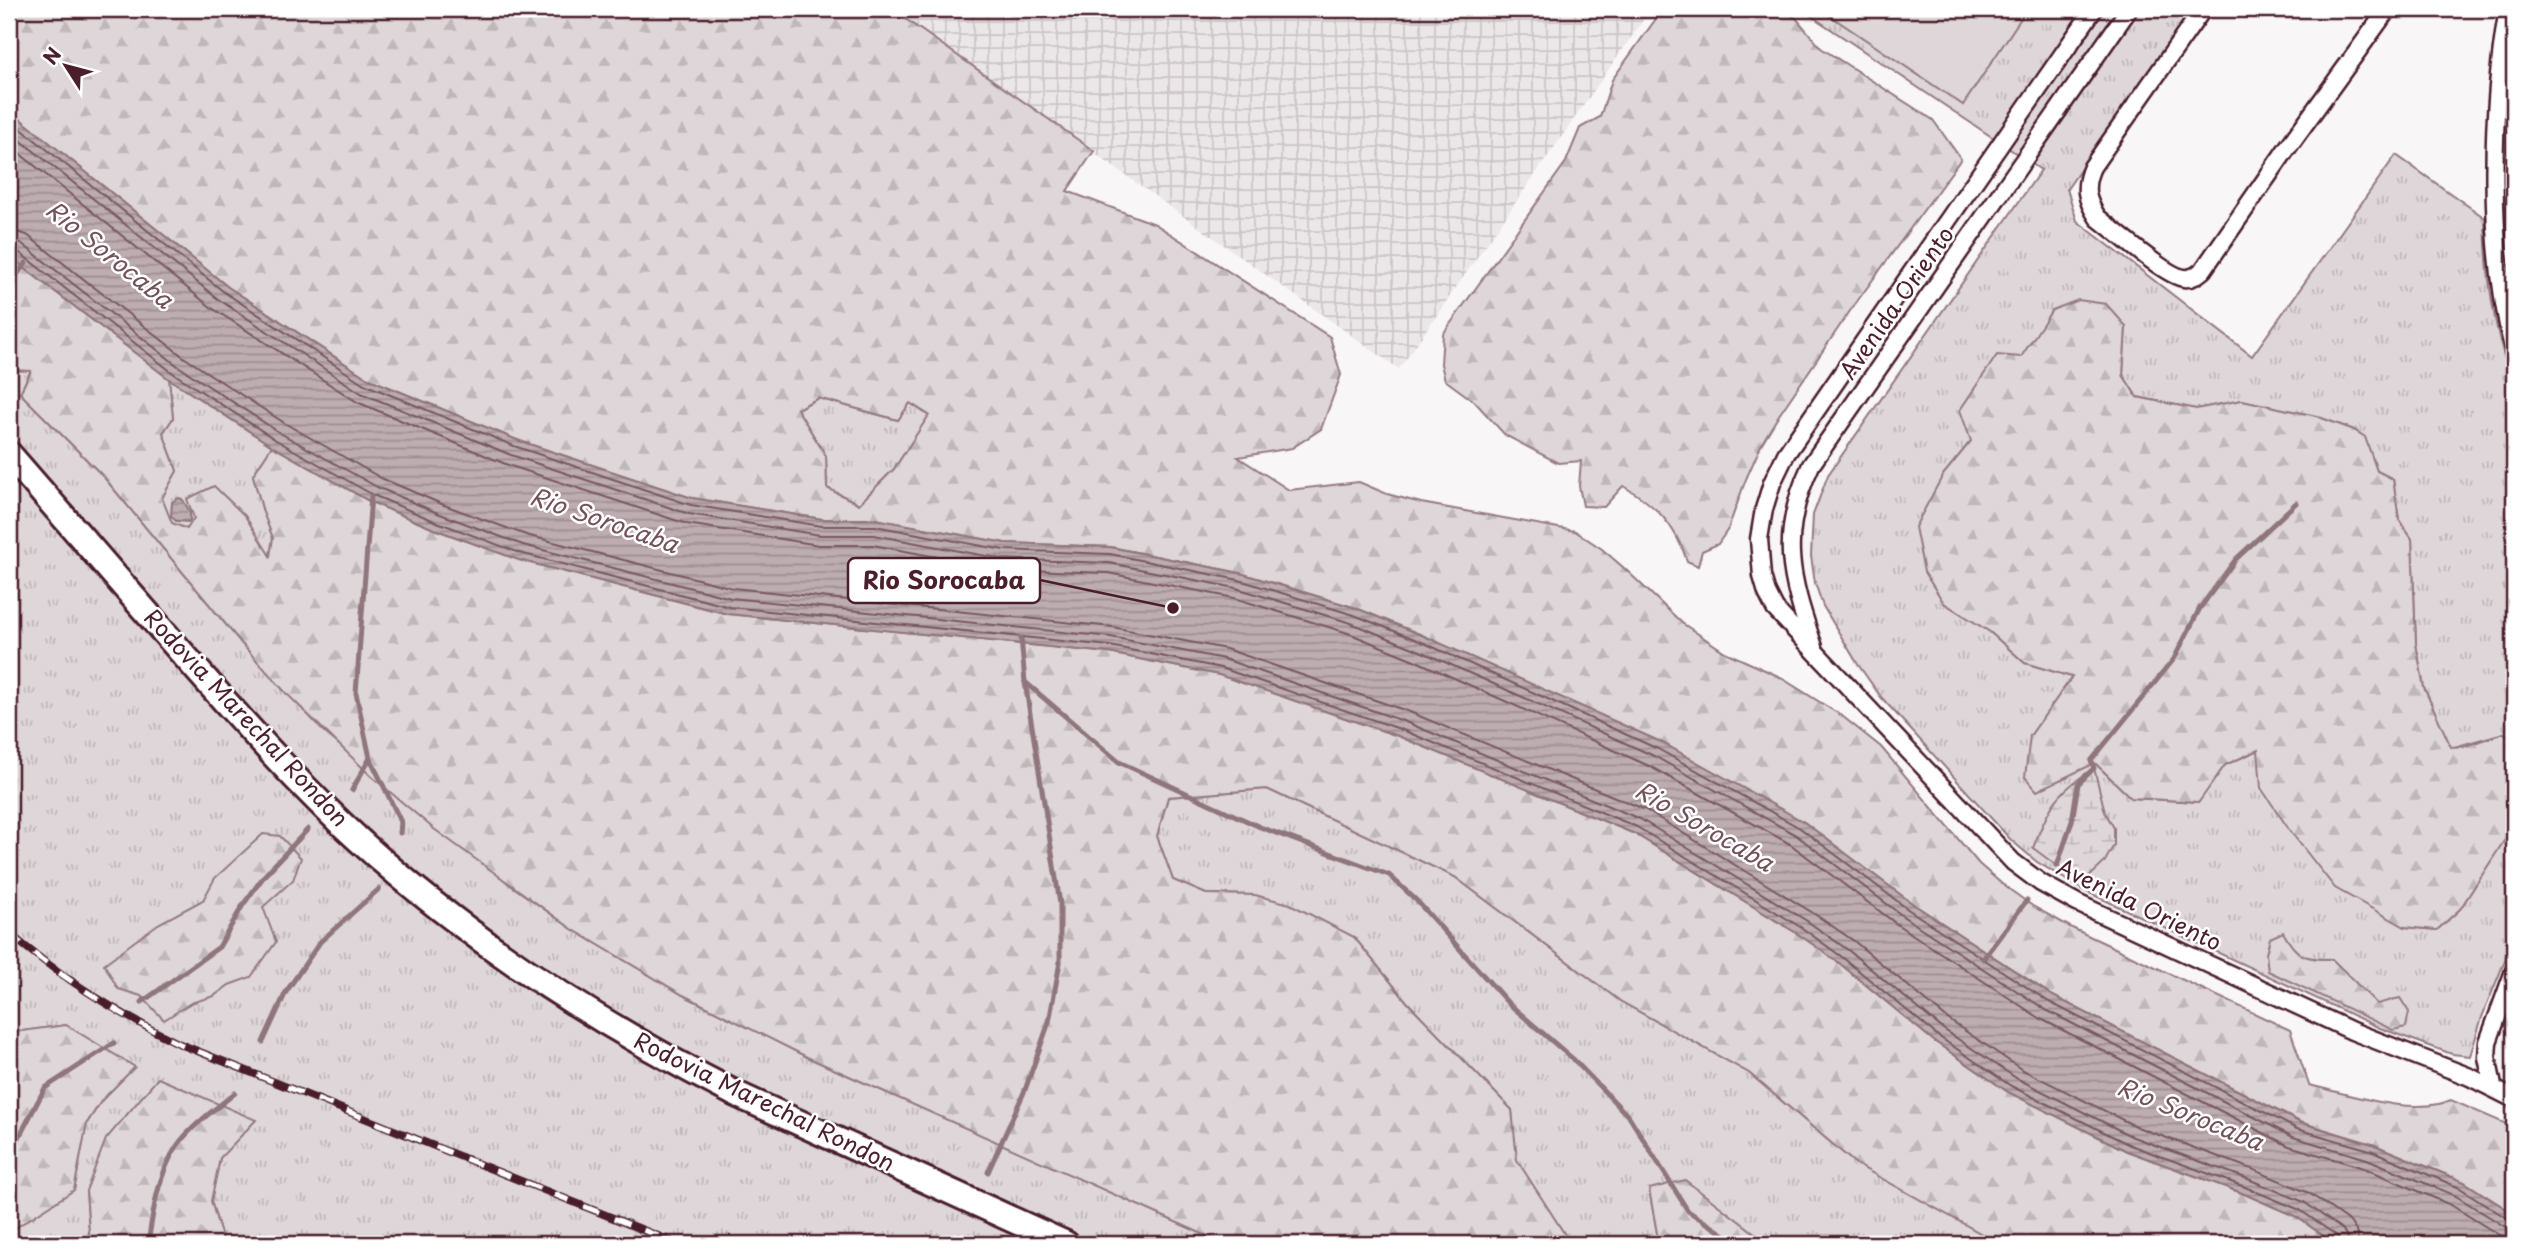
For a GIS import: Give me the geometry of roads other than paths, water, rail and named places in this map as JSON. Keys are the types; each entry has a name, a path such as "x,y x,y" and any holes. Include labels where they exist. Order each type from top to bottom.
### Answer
{"main road":[{"name":"Rodovia Marechal Rondon","path":"9,454 228,706 292,775 389,866 477,937 560,995 691,1071 1066,1244"}],"street":[{"name":"Avenida Oriento","path":"2072,42 2078,9"},
{"name":"Avenida Oriento","path":"2094,9 1786,454 1772,483 1759,539 1762,576 1767,593 1775,609 2000,850 2041,883 2089,909 2352,1031 2493,1086 2514,1099"},
{"name":"Avenida Oriento","path":"1815,650 1795,587 1791,557 1793,511 1811,465 2129,9"},
{"path":"2203,9 2092,167 2086,180 2090,206 2098,218 2171,274 2187,279 2203,270 2388,9"},
{"path":"2508,9 2498,105 2496,172 2498,253 2503,301 2514,352"},
{"path":"2493,1086 2487,1057 2488,1042 2514,971"}],"water":[{"path":"9,110 228,287 367,378 517,440 692,498 822,519 875,519 1005,543 1110,547 1240,573 1356,608 1661,742 1804,822 1913,904 2053,996 2299,1122 2372,1144 2464,1182 2514,1214 2514,1244 2335,1244 2297,1217 2242,1193 2127,1151 2008,1092 1934,1041 1838,962 1798,934 1635,834 1398,736 1219,675 1109,653 728,614 519,560 434,529 369,501 272,446 169,379 23,267 9,253"},
{"path":"179,498 190,512 188,522 176,521 171,516 172,502"}],"waterway":[{"path":"9,285 26,263"},
{"path":"371,496 356,693 370,758 401,822 400,833"},
{"path":"2057,866 2072,821 2078,784 2094,768 2091,761 2174,659 2200,608 2236,559 2296,503"},
{"path":"988,1172 1025,1090 1049,1022 1060,962 1060,904 1025,682 1021,638"},
{"path":"1025,682 1119,762 1260,827 1389,875 1416,900 1508,1003 1574,1060 1630,1118 1688,1211 1739,1244"},
{"path":"352,790 370,758"},
{"path":"142,1002 219,947 243,905 264,876 308,829"},
{"path":"263,1042 286,992 320,942 379,889"},
{"path":"1983,959 2027,900"},
{"path":"9,1156 45,1088 114,1043"},
{"path":"148,1244 159,1187 169,1159 196,1124 235,1093"},
{"path":"954,1244 959,1235"}],"railway":[{"path":"9,933 91,994 180,1044 678,1244"}],"place":[{"name":"Rio Sorocaba","path":"1173,608"}]}
